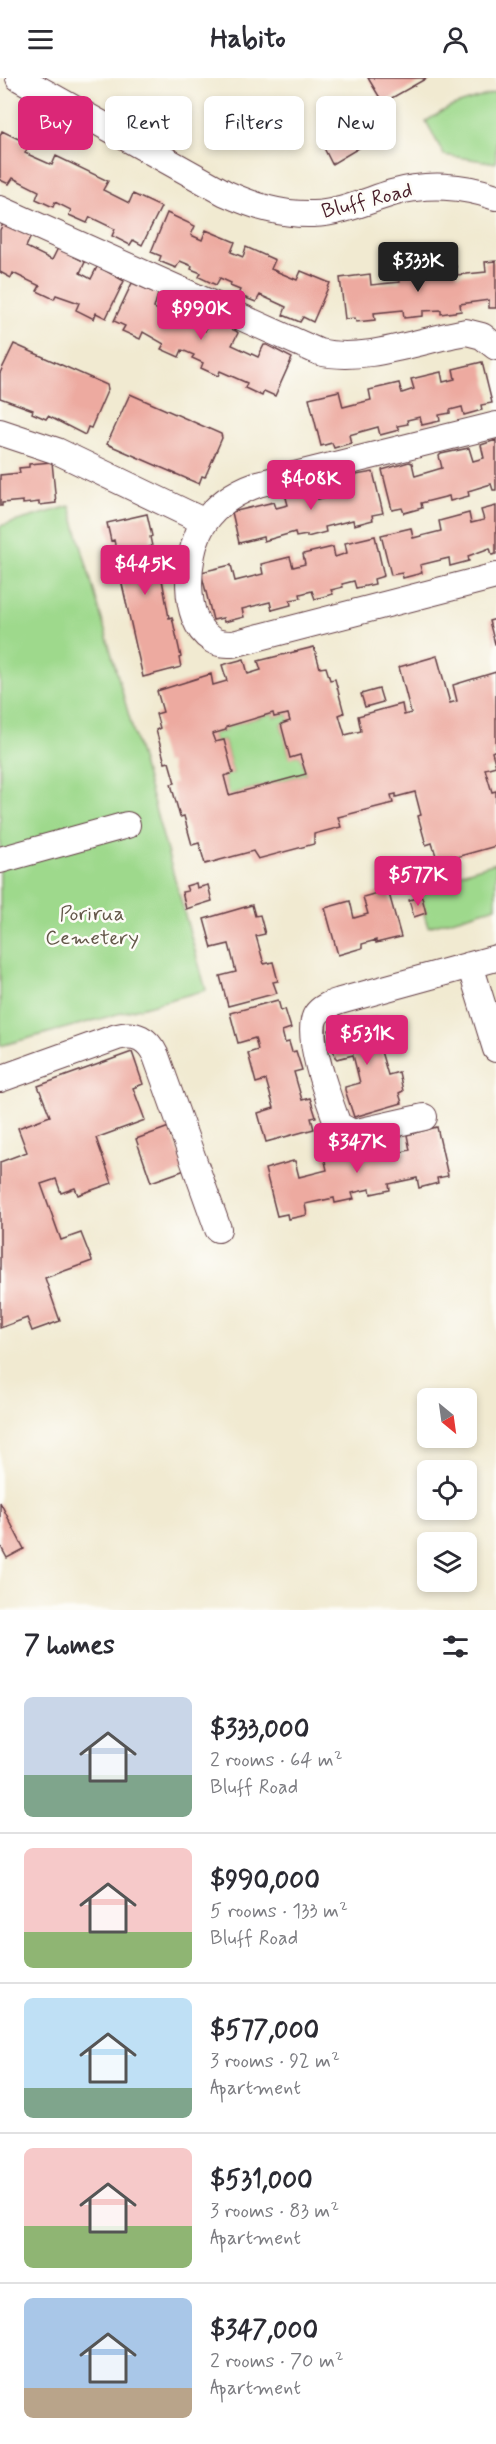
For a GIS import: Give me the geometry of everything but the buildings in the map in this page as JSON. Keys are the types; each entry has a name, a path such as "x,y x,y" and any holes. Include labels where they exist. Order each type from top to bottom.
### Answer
{"street":[{"name":"Bluff Road","path":"19,78 225,193 278,212 315,214 331,212 393,193 434,186 480,191 496,197"},
{"path":"0,208 318,352 333,356 358,355 466,332 482,336 496,347"},
{"path":"496,425 258,484 228,499 205,522 196,538 191,558 189,589 192,607 201,630 210,639 220,644 233,644 496,576"},
{"path":"0,432 57,451 205,522"},
{"path":"0,860 127,825"},
{"path":"424,1117 353,1133 338,1125 314,1048 313,1021 318,1012 334,1003 496,958"},
{"path":"470,965 496,1049"},
{"path":"0,1079 117,1036 142,1038 148,1042 156,1056 218,1229"}],"green space":[{"path":"496,92 496,163 444,155 426,121 450,107"},
{"name":"Porirua Cemetery","path":"70,506 206,990 0,1046 0,526"},
{"path":"273,713 274,717 288,714 290,721 281,724 290,757 300,755 306,774 229,795 224,776 233,773 224,740 215,742 212,734 226,731 226,727"},
{"path":"496,863 496,907 428,927 417,886"}]}
